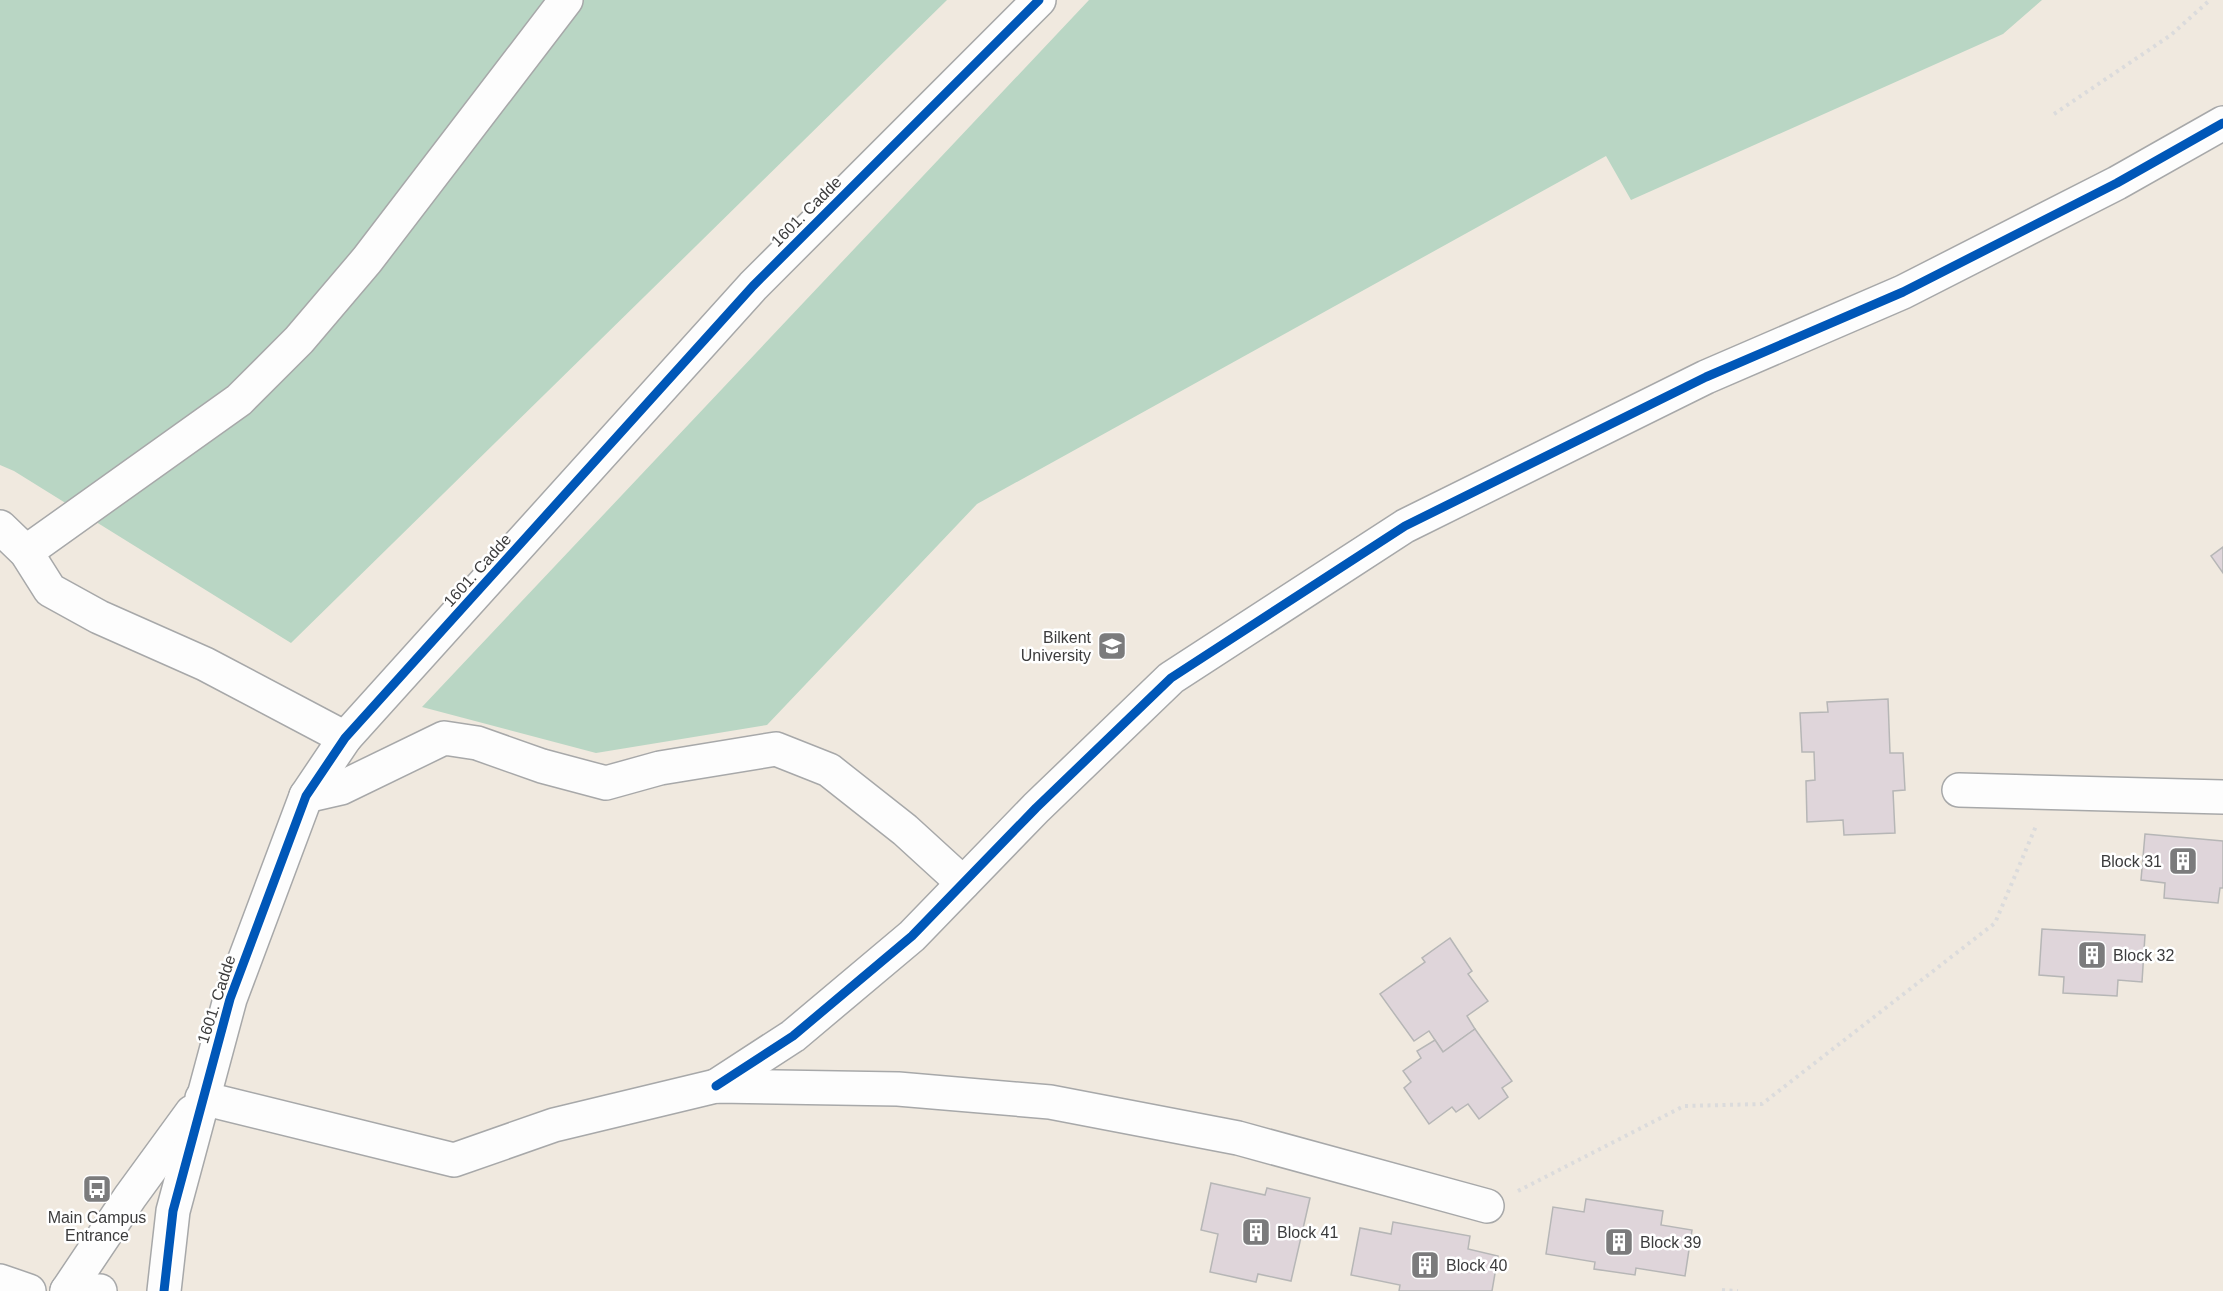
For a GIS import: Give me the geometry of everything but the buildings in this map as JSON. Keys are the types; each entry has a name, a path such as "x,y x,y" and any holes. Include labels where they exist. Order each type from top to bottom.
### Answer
{"street":[{"path":"26,552 239,400 299,340 367,260 566,0"},
{"name":"1601. Cadde","path":"164,1291 173,1211 230,999 306,796 345,738 753,286 1039,0"},
{"path":"716,1086 793,1036 912,936 1036,808 1172,678 1405,526 1706,377 1903,292 2117,183 2223,123"},
{"path":"0,527 26,552 50,590 99,617 205,664 345,738"},
{"path":"306,796 341,788 444,738 477,743 606,783 660,768 776,749 829,770 905,830 963,883"},
{"path":"1959,790 2223,797"},
{"path":"202,1098 454,1160 554,1125 716,1086 898,1089 1050,1102 1238,1138 1488,1206"},
{"name":"1601. Cadde","path":"67,1291 130,1197 202,1098"},
{"path":"0,1281 29,1291"},
{"path":"67,1291 100,1291"}],"path":[{"path":"2054,114 2171,34 2210,0"},
{"path":"1488,1206 1684,1106 1762,1104 1995,923 2051,793"},
{"path":"1722,1290 1738,1291"}],"shaded area":[{"name":"Bilkent University","path":"0,0 2223,0 2223,1291 0,1291"}],"green space":[{"path":"0,0 947,0 291,643 14,471 0,465"},
{"path":"1089,0 2042,0 2003,34 1631,200 1606,156 977,504 767,725 596,753 422,707"}],"cycle path":[{"path":"164,1291 173,1211 230,999 306,796 345,738 753,286 1039,0"},
{"path":"716,1086 793,1036 912,936 1036,808 1171,678 1405,526 1706,377 1903,292 2117,183 2223,123"}],"place":[{"name":"Bilkent University","path":"1112,646"},
{"name":"Block 31","path":"2183,861"},
{"name":"Block 32","path":"2092,955"},
{"name":"Main Campus Entrance","path":"97,1189"},
{"name":"Block 41","path":"1256,1232"},
{"name":"Block 39","path":"1619,1242"},
{"name":"Block 40","path":"1425,1265"}]}
